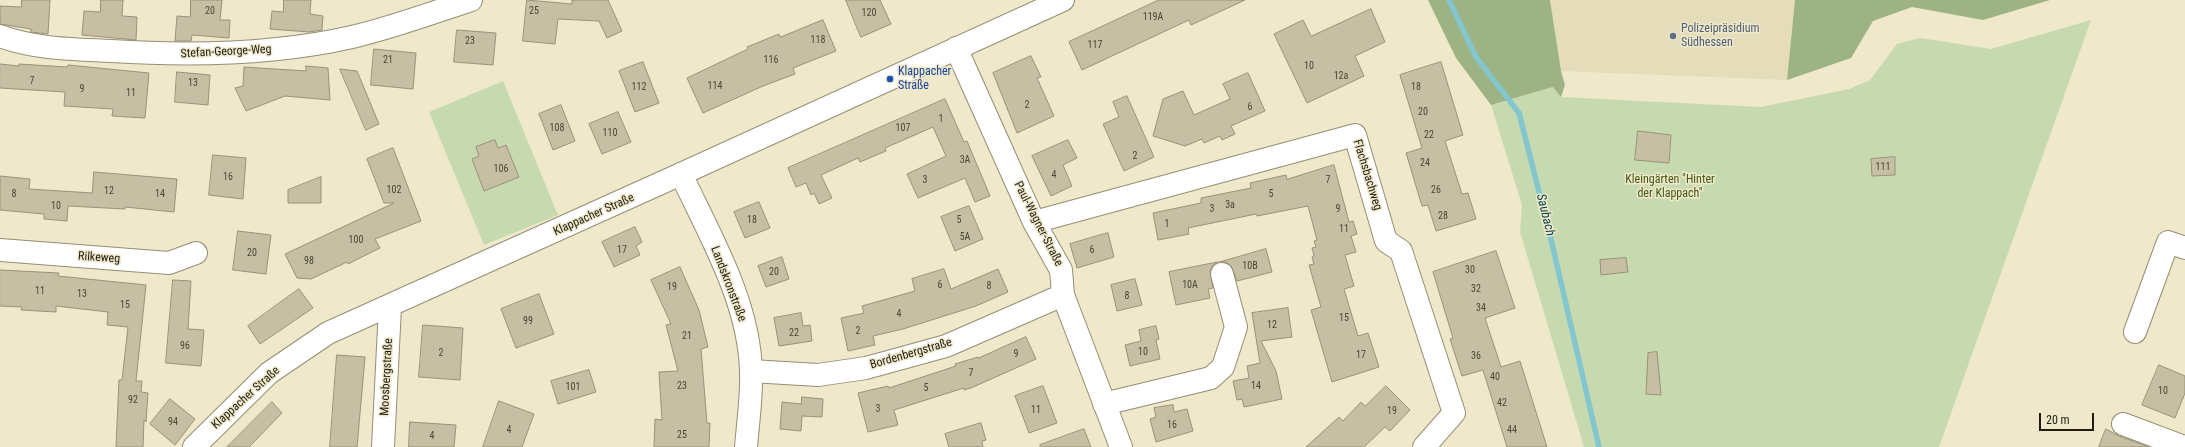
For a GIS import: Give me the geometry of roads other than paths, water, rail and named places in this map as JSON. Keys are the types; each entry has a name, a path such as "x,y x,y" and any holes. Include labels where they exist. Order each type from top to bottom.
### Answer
{"street":[{"name":"Stefan-George-Weg","path":"0,36 21,43 64,48 161,54 258,52 352,37 471,0"},
{"name":"Klappacher Straße","path":"194,447 269,373 328,333 390,307 1063,0"},
{"name":"Paul-Wagner-Straße","path":"956,48 1034,222 1061,270 1063,295 1121,447"},
{"name":"Flachsbachweg","path":"1034,222 1355,135 1386,241 1401,251 1454,413 1424,447"},
{"name":"Landskronstraße","path":"681,174 717,250 743,316 751,371 746,447"},
{"path":"2135,332 2168,242 2185,248"},
{"name":"Rilkeweg","path":"0,250 169,263 196,254"},
{"path":"1104,404 1212,378 1223,367 1236,327 1222,274"},
{"name":"Bordenbergstraße","path":"751,371 818,374 866,368 946,346 1063,295"},
{"name":"Moosbergstraße","path":"383,447 390,307"},
{"path":"2123,424 2184,447"}],"waterway":[{"name":"Saubach","path":"1449,0 1476,57 1519,113 1550,235 1599,447"}],"place":[{"name":"Polizeipräsidium Südhessen","path":"1673,36"},
{"name":"Klappacher Straße","path":"890,79"}],"park label":[{"name":"Kleingärten \"Hinter der Klappach\"","path":"1670,187"}]}
